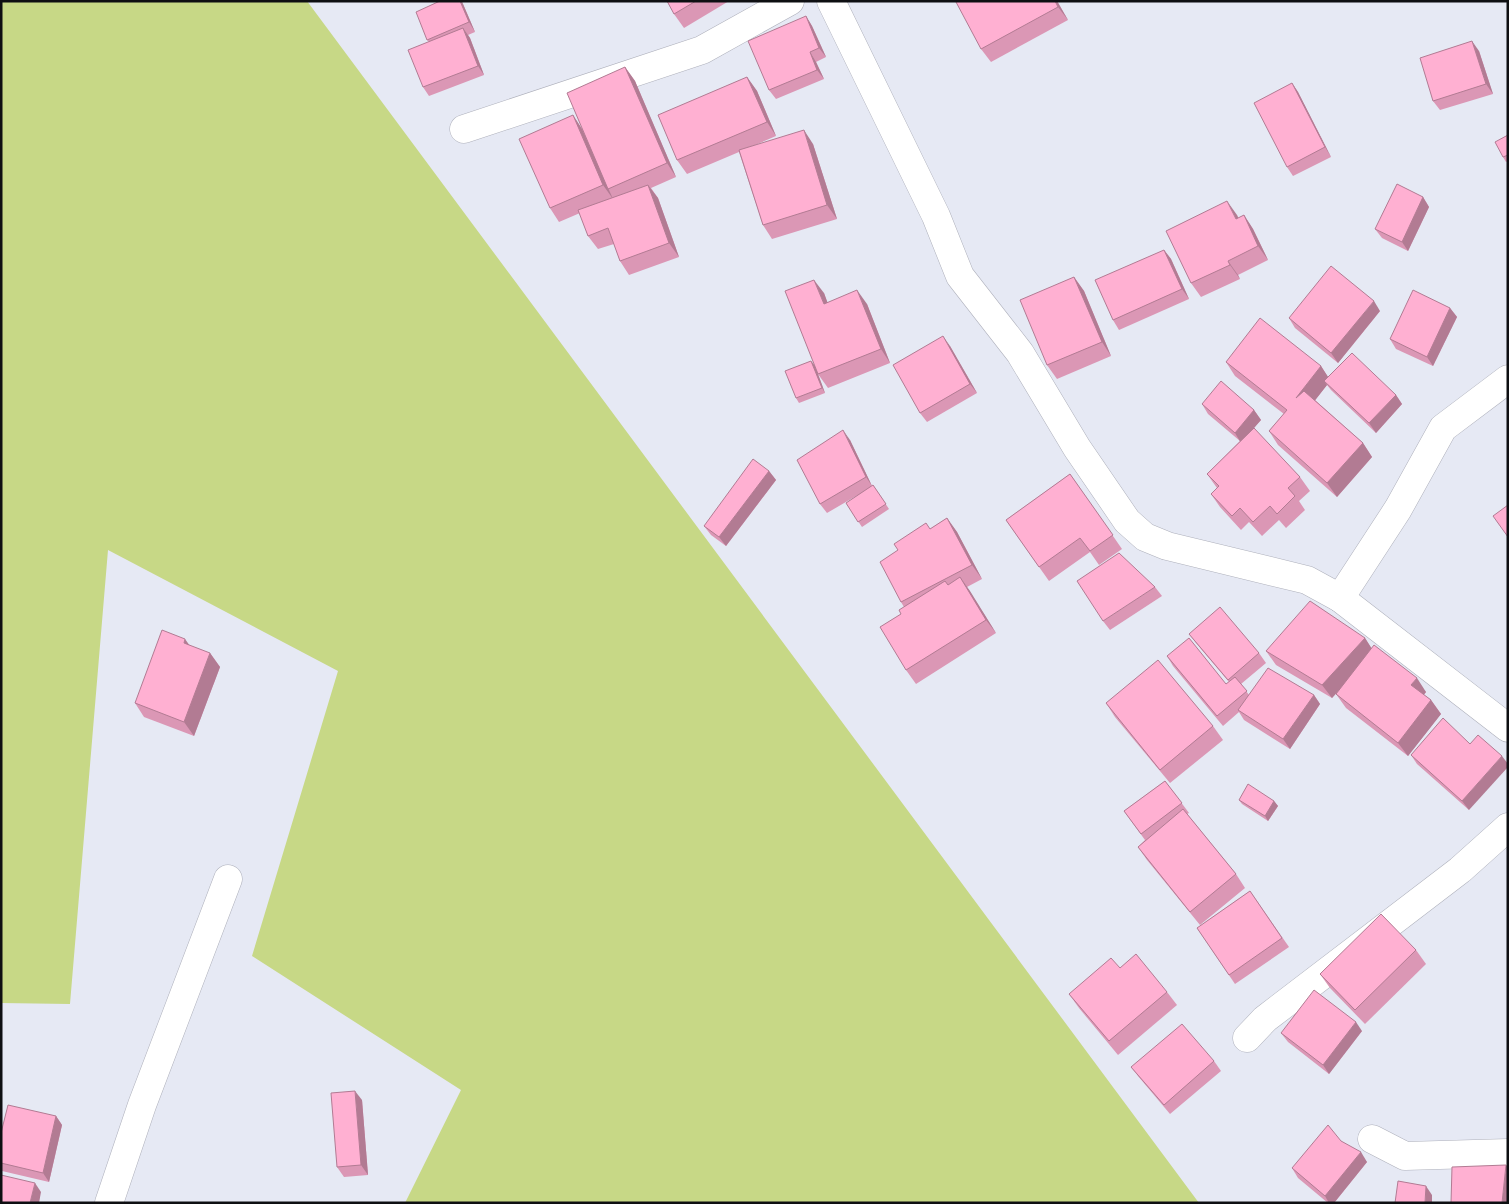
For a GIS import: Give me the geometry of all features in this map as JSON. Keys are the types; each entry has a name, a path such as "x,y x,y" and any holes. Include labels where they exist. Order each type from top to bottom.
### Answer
{"street":[{"path":"464,129 702,50 790,1"},
{"path":"831,1 936,216 960,276 1020,353 1077,448 1126,521 1145,537 1166,546 1307,580 1340,598 1508,728"},
{"path":"1340,598 1398,509 1443,428 1508,379"},
{"path":"1247,1038 1265,1020 1460,870 1508,826"},
{"path":"110,1203 142,1105 228,879"},
{"path":"1372,1139 1405,1156 1508,1153"}],"green space":[{"path":"1,1 307,1 1199,1203 405,1203 461,1090 252,956 338,671 108,550 70,1004 1,1003"}],"building":[{"path":"440,1 460,1 469,22 427,40 416,12"},
{"path":"667,1 696,1 674,14"},
{"path":"957,1 1055,1 1058,7 981,49"},
{"path":"806,16 819,48 810,52 817,70 769,90 748,41"},
{"path":"463,28 478,66 423,87 408,50"},
{"path":"1472,41 1486,84 1433,101 1420,58"},
{"path":"625,67 667,163 608,189 567,93"},
{"path":"747,77 767,122 677,160 658,115"},
{"path":"1292,83 1325,147 1287,167 1254,103"},
{"path":"573,115 603,185 550,208 519,139"},
{"path":"804,130 827,205 763,225 739,150"},
{"path":"1508,135 1508,155 1503,157 1495,142"},
{"path":"1397,184 1423,197 1402,242 1375,229"},
{"path":"648,185 669,243 620,261 608,228 588,236 578,210"},
{"path":"1227,201 1236,219 1244,215 1258,246 1228,261 1230,265 1191,283 1166,231"},
{"path":"1164,250 1182,289 1113,320 1095,280"},
{"path":"1331,266 1374,301 1331,353 1289,318"},
{"path":"1074,277 1102,342 1047,365 1020,300"},
{"path":"814,280 824,304 857,290 881,349 818,374 785,291"},
{"path":"1413,290 1450,308 1427,357 1390,339"},
{"path":"1260,318 1321,366 1296,398 1304,391 1363,443 1327,483 1269,431 1287,410 1226,362"},
{"path":"943,336 970,384 920,413 893,365"},
{"path":"1352,353 1396,395 1369,423 1324,381"},
{"path":"811,361 822,388 796,398 785,371"},
{"path":"1221,381 1254,410 1235,433 1202,404"},
{"path":"1254,428 1300,477 1288,488 1295,496 1277,514 1270,506 1253,522 1240,508 1232,516 1211,494 1219,486 1207,474"},
{"path":"843,430 866,477 820,504 797,460"},
{"path":"753,459 769,471 719,537 704,526"},
{"path":"1070,474 1113,535 1090,551 1080,538 1039,567 1006,520"},
{"path":"873,485 886,504 858,522 846,503"},
{"path":"1508,505 1508,537 1493,516"},
{"path":"947,518 972,565 901,602 880,562 898,550 894,544 926,523 930,529"},
{"path":"1119,553 1155,587 1103,621 1077,581"},
{"path":"960,577 986,620 906,670 880,627 901,614 899,610 945,581 948,585"},
{"path":"1310,601 1365,638 1322,685 1266,651"},
{"path":"1220,607 1259,653 1228,680 1189,634"},
{"path":"162,630 185,639 184,643 210,653 184,722 135,703"},
{"path":"1189,638 1226,684 1235,677 1247,691 1217,716 1167,656"},
{"path":"1374,645 1417,678 1411,685 1431,700 1398,743 1336,694"},
{"path":"1158,660 1213,726 1160,770 1106,703"},
{"path":"1268,668 1314,695 1283,739 1238,710"},
{"path":"1443,718 1470,744 1478,735 1502,756 1462,801 1411,755"},
{"path":"1165,781 1182,803 1141,834 1124,811"},
{"path":"1248,784 1274,801 1265,816 1239,800"},
{"path":"1183,809 1236,874 1190,912 1138,847"},
{"path":"1250,891 1282,938 1229,975 1197,928"},
{"path":"1381,914 1416,950 1355,1010 1320,974"},
{"path":"1136,954 1167,992 1109,1041 1069,994 1111,958 1120,968"},
{"path":"1314,990 1356,1022 1323,1065 1281,1033"},
{"path":"1182,1024 1214,1061 1164,1105 1131,1067"},
{"path":"355,1091 361,1165 337,1167 331,1093"},
{"path":"8,1105 56,1116 43,1173 1,1163 1,1133"},
{"path":"1328,1125 1341,1141 1361,1152 1325,1196 1292,1168"},
{"path":"1506,1165 1502,1203 1451,1203 1452,1167"},
{"path":"1,1175 35,1183 30,1203 1,1203"},
{"path":"1398,1181 1426,1186 1425,1203 1395,1203"}]}
